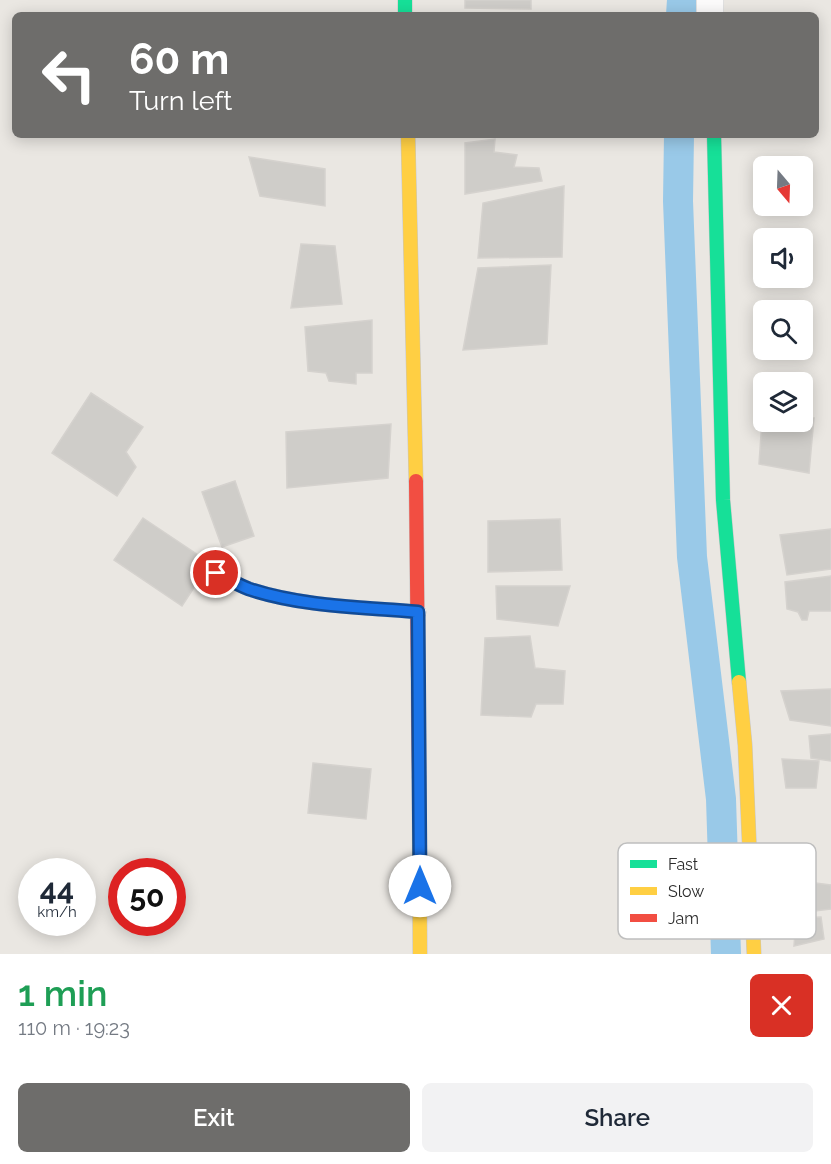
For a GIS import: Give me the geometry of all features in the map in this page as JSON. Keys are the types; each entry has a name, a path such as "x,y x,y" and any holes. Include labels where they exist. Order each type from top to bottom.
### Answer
{"main road":[{"path":"408,138 418,612 420,954"},
{"path":"714,138 723,500 745,745 749,843"},
{"path":"753,939 754,954"}],"lane":[{"path":"216,573 248,588 281,597 318,603 418,612"}],"building":[{"path":"465,0 531,0 531,9 465,8"},
{"path":"495,139 494,152 517,155 514,167 539,168 542,181 465,194 465,143"},
{"path":"249,157 325,169 325,206 260,196"},
{"path":"564,186 562,257 478,258 483,203"},
{"path":"301,244 335,246 342,304 291,308"},
{"path":"551,265 547,344 463,350 478,268"},
{"path":"372,320 372,373 356,373 356,384 329,381 326,373 308,371 305,327"},
{"path":"91,393 143,427 126,452 136,467 117,496 52,453"},
{"path":"391,424 388,478 287,488 286,432"},
{"path":"761,432 813,432 809,473 759,464"},
{"path":"235,481 254,536 222,547 202,492"},
{"path":"143,518 210,563 182,606 114,560"},
{"path":"560,519 562,570 488,572 488,521"},
{"path":"831,529 831,569 787,575 780,535"},
{"path":"831,576 831,611 809,611 807,620 802,620 798,612 787,609 785,582"},
{"path":"496,586 570,586 558,626 497,619"},
{"path":"530,636 535,668 565,671 563,704 536,704 531,717 481,715 485,638"},
{"path":"831,689 831,726 790,720 781,691"},
{"path":"831,734 831,761 811,758 809,736"},
{"path":"782,759 819,761 816,788 786,788"},
{"path":"313,763 371,769 366,819 308,813"},
{"path":"816,883 831,885 831,909 816,911"},
{"path":"816,917 821,917 824,939 794,946 794,939 816,939"}],"waterway":[{"path":"681,12 682,0"},
{"path":"679,138 678,201 692,557 721,799 722,843"},
{"path":"726,939 726,954"}],"traffic: fast":[{"path":"405,0 405,12"},
{"path":"714,138 723,500 739,682"}],"traffic: slow":[{"path":"408,138 416,481"},
{"path":"739,682 745,745 749,843"},
{"path":"419,777 420,954"},
{"path":"753,939 754,954"}],"traffic: jam":[{"path":"416,481 419,777"}],"route":[{"path":"216,573 248,588 281,597 318,603 418,612 420,886"}]}
